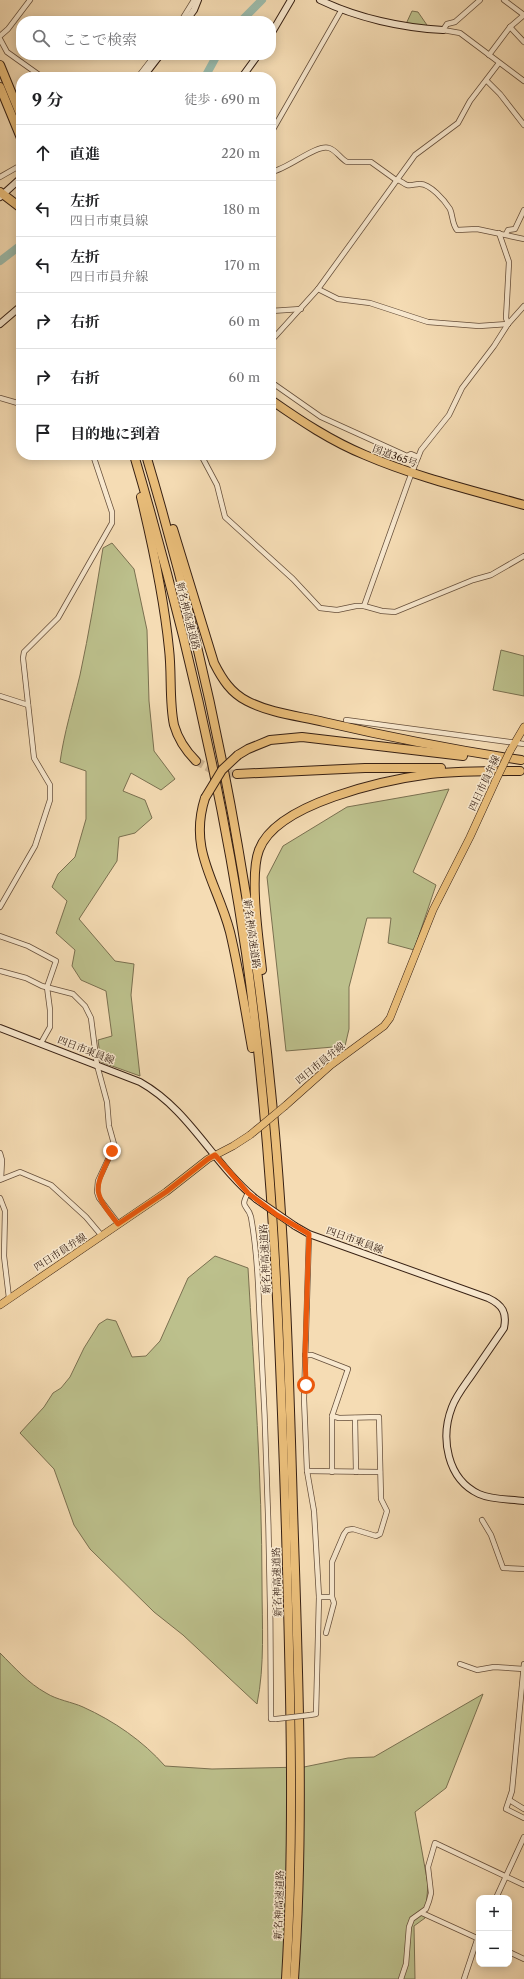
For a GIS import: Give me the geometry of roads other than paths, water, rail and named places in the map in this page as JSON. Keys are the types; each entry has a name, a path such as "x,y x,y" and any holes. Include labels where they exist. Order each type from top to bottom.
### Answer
{"highway":[{"path":"0,66 16,104"},
{"path":"0,87 16,126"},
{"path":"1,194 16,204"},
{"name":"国道365号","path":"276,403 313,429 364,455 412,473 524,505"},
{"path":"131,460 151,536 163,604 169,649 174,725 182,745 196,760"},
{"name":"新名神高速道路","path":"135,460 153,519 189,660 220,806 246,953 266,1144 273,1229 281,1380 291,1752 290,1914 286,1979"},
{"name":"新名神高速道路","path":"147,460 182,582 216,727 244,881 271,1094 285,1298 297,1622 300,1843 299,1914 294,1979"},
{"path":"148,460 179,548 214,663 225,682 238,696 268,709 416,743 523,761"},
{"path":"266,1144 253,1051 230,934 223,908 206,866 201,849 200,826 205,798 222,770 248,748 270,740 302,736 443,754 523,761"},
{"path":"236,774 365,768 522,771"},
{"path":"271,1094 255,881 256,859 263,841 268,834 283,821 318,803 375,784 431,774 522,771"}],"main road":[{"path":"190,16 198,0"},
{"path":"276,26 292,0"},
{"path":"320,0 342,9 390,23 414,28 443,30"},
{"path":"147,72 156,60"},
{"path":"246,72 254,60"},
{"path":"1,194 16,182"},
{"path":"0,324 16,310"},
{"name":"四日市員弁線","path":"0,1305 166,1192 208,1159 250,1135 331,1065 384,1026 390,1018 433,910 470,837 513,743 524,727"},
{"name":"四日市東員線","path":"0,1028 140,1082 164,1098 176,1109 248,1193 309,1234 488,1298 501,1305 505,1312 506,1319 504,1328 452,1406 447,1422 446,1444 458,1477 468,1487 480,1494 491,1497 524,1501"}],"street":[{"path":"18,16 30,0"},
{"path":"184,16 194,0"},
{"path":"480,0 455,22 447,24 443,30 460,33 524,81"},
{"path":"489,55 510,27 524,15 504,0"},
{"path":"276,124 342,9"},
{"path":"16,19 8,30 0,37 7,52 16,58"},
{"path":"510,27 524,42"},
{"path":"18,60 35,72"},
{"path":"142,72 151,60"},
{"path":"276,336 318,289 415,154 458,124 470,101 487,82 499,63"},
{"path":"487,82 500,94 524,125"},
{"path":"276,171 285,168 321,148 332,148 346,162 371,162 376,164 396,180 400,180 407,185 420,184 429,187 442,199 449,209 454,227 457,230 477,228 524,239"},
{"path":"0,177 16,167"},
{"path":"506,234 508,230 515,230 524,210"},
{"path":"499,233 509,262 506,318 508,324"},
{"path":"318,289 338,299 370,303 428,322 479,326 508,324"},
{"path":"364,606 421,450 449,415 462,388 494,346 508,324 524,306"},
{"path":"276,311 301,309"},
{"path":"276,386 321,417 408,456 411,454 418,457"},
{"path":"0,398 16,403"},
{"path":"0,907 35,846 50,800 50,785 34,758 23,658 24,652 58,618 112,523 112,512 95,460"},
{"path":"204,460 217,485 225,516 293,579 317,605 330,610 364,606 382,611 395,612 404,610 427,598 491,575 524,556"},
{"path":"0,696 28,705"},
{"path":"346,720 524,744"},
{"path":"0,936 28,946 56,961 47,987 50,1027 41,1043"},
{"path":"0,971 73,994 85,1006 91,1018 98,1065 107,1102 109,1126 114,1144 98,1181 97,1192 99,1198 118,1224"},
{"path":"0,1153 2,1160 0,1179 20,1172 51,1185 86,1218 102,1236"},
{"path":"248,1193 244,1207 251,1216 255,1253 265,1432 271,1719 316,1714 319,1597 314,1511 307,1471 304,1399 306,1385 305,1355 309,1234"},
{"path":"0,1198 5,1211 4,1256 9,1298"},
{"path":"305,1355 312,1355 348,1368 332,1416 332,1472"},
{"path":"326,1633 334,1603 332,1597 332,1562 344,1534 347,1530 353,1529 376,1536 380,1534 387,1516 387,1511 381,1499 379,1418 332,1416"},
{"path":"355,1418 356,1472"},
{"path":"307,1471 380,1472"},
{"path":"482,1520 491,1535 503,1568 524,1569"},
{"path":"319,1597 332,1597"},
{"path":"460,1664 477,1670 494,1667 524,1669"},
{"path":"524,1664 512,1791 506,1809 524,1818"},
{"path":"512,1801 524,1808"},
{"path":"497,1895 524,1837"},
{"path":"401,1979 406,1964 409,1927 412,1919 426,1909 431,1893 428,1867 436,1843 524,1886"},
{"path":"422,1913 476,1937"},
{"path":"464,1979 476,1946"},
{"path":"512,1953 524,1959"}],"waterway":[{"path":"246,16 262,0"},
{"path":"208,72 214,60"},
{"path":"0,261 16,249"}],"tunnel":[{"path":"196,761 216,772 237,774"}]}
